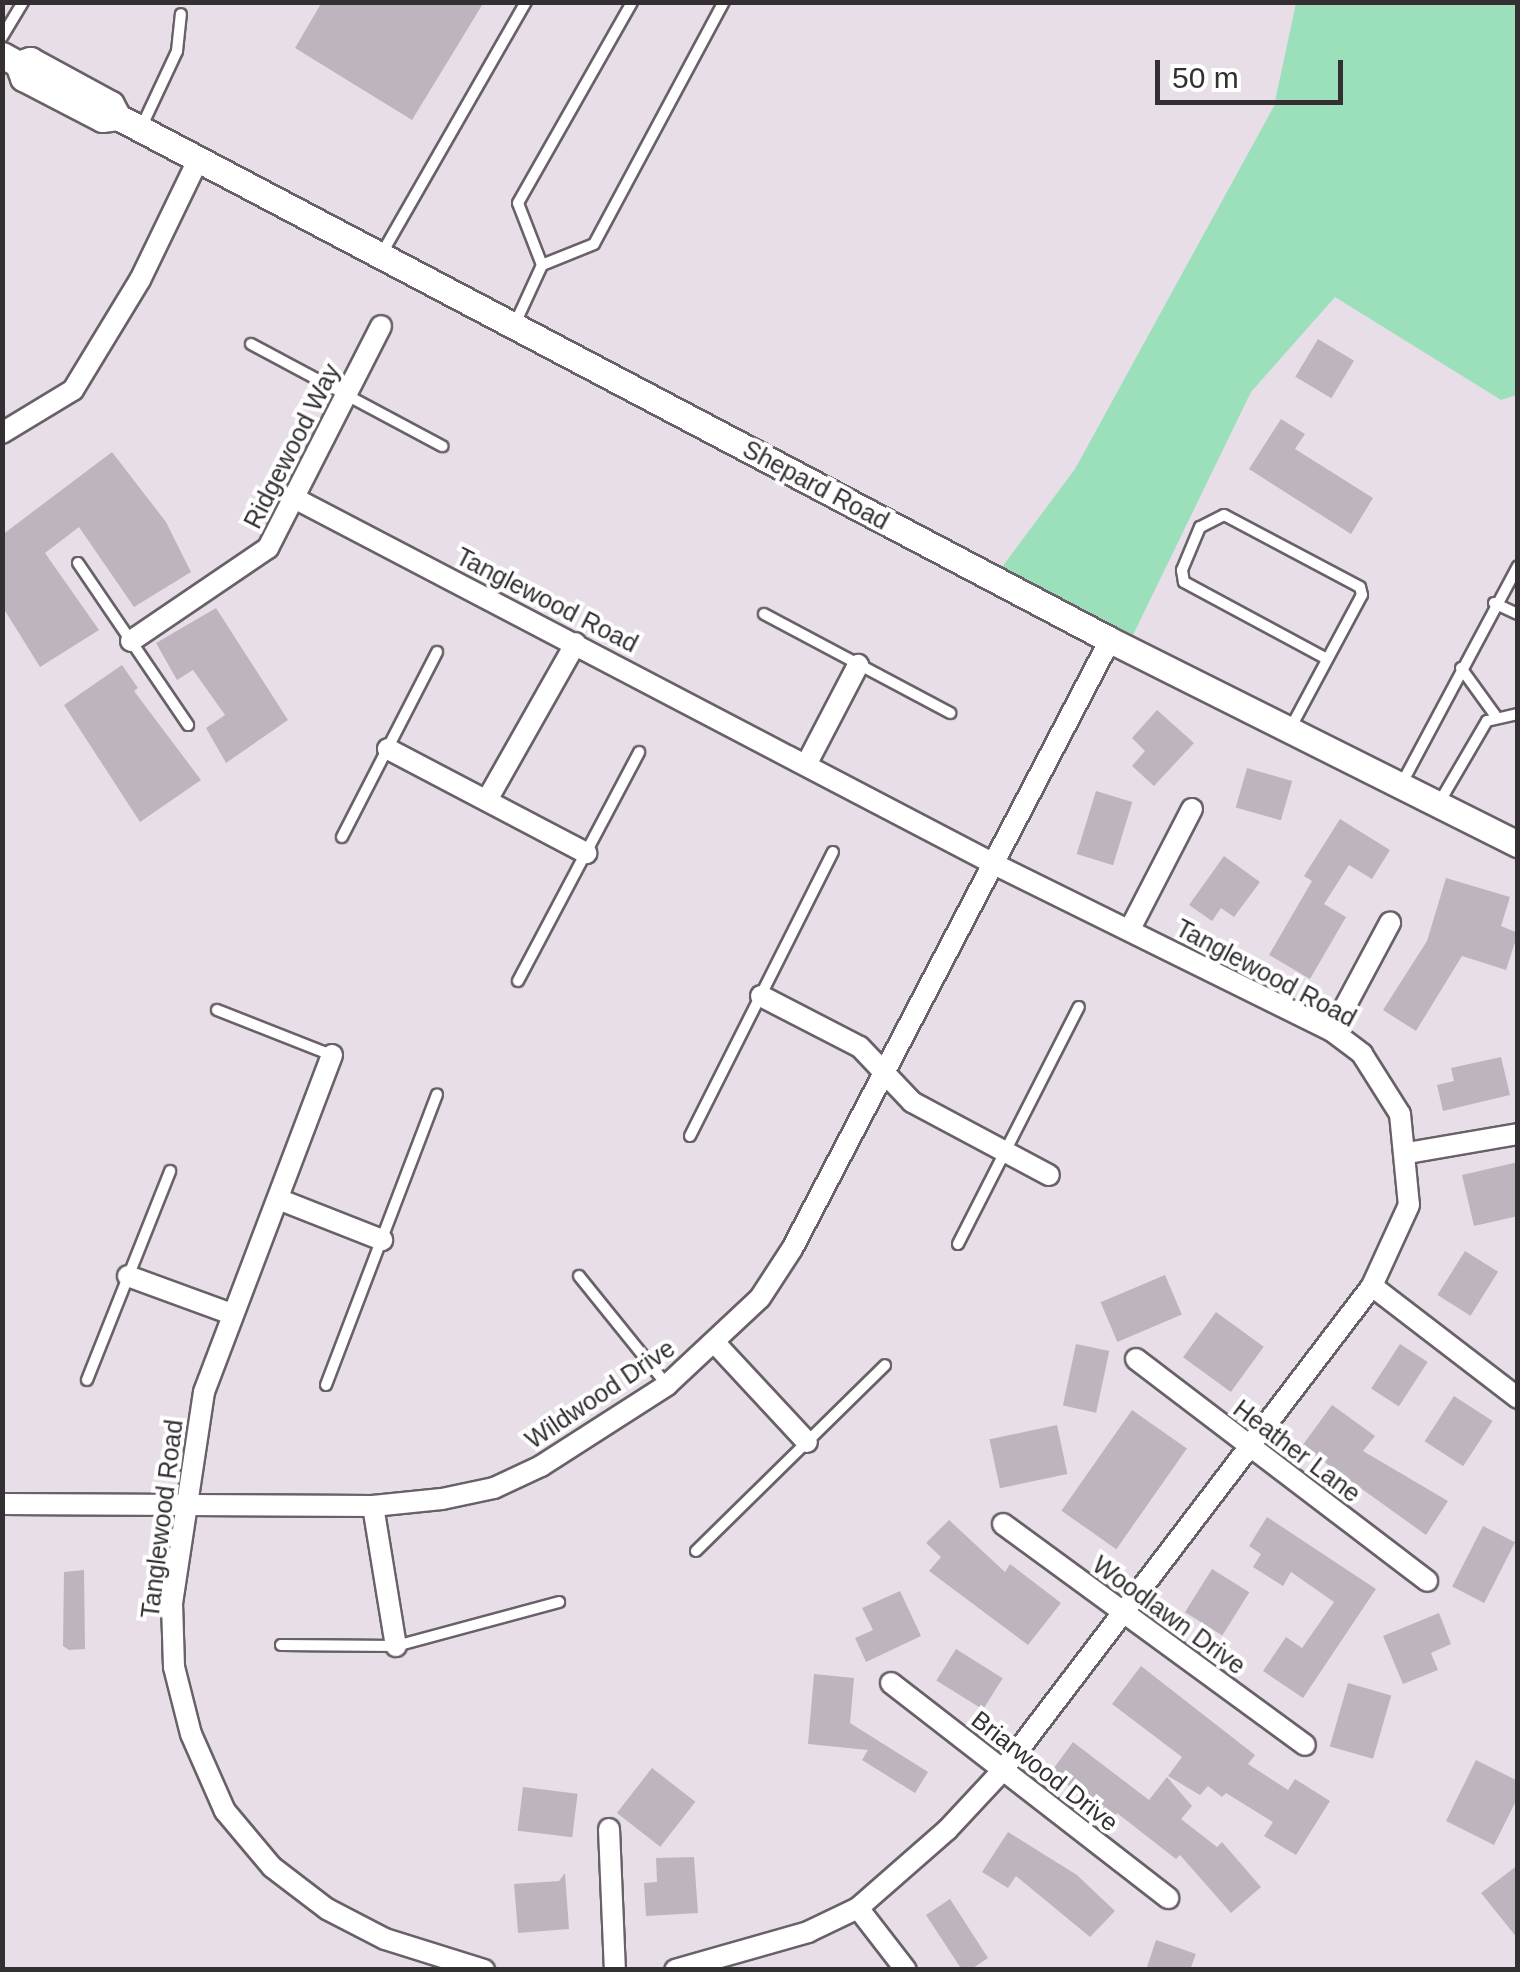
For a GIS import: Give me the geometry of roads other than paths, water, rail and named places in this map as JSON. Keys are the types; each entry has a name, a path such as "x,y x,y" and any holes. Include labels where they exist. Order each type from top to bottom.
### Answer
{"street":[{"name":"Shepard Road","path":"10,59 22,78 102,120 129,123 1110,640 1518,844"},
{"path":"2,434 73,390 140,280 198,160"},
{"name":"Ridgewood Way","path":"131,642 249,566 268,548 381,326"},
{"name":"Tanglewood Road","path":"296,499 994,864 1332,1032 1362,1054 1400,1114 1408,1153 1409,1205 1372,1286 1003,1770 947,1830 858,1908 777,1942 675,1970"},
{"name":"Wildwood Drive","path":"2,1504 373,1506 494,1488 541,1466 667,1385 760,1298 782,1265 886,1075 1110,640"},
{"path":"487,800 576,643"},
{"path":"806,764 858,665"},
{"path":"388,748 586,853"},
{"path":"1130,930 1192,809"},
{"path":"1332,1032 1390,924"},
{"path":"760,996 860,1047 912,1102 1050,1175"},
{"name":"Tanglewood Road","path":"332,1056 204,1392 172,1602 174,1667 191,1734 224,1811 272,1866 327,1909 385,1940 474,1969"},
{"path":"1408,1153 1518,1134"},
{"path":"278,1199 382,1240"},
{"path":"128,1276 232,1314"},
{"path":"1372,1286 1518,1398"},
{"path":"715,1343 806,1442"},
{"name":"Heather Lane","path":"1136,1360 1427,1581"},
{"path":"373,1506 396,1646"},
{"name":"Woodlawn Drive","path":"1003,1524 1306,1746"},
{"name":"Briarwood Drive","path":"891,1683 1168,1898"},
{"path":"609,1828 615,1970"},
{"path":"858,1908 906,1970"}],"lane":[{"path":"2,37 23,2"},
{"path":"380,256 526,2"},
{"path":"542,265 518,203 632,2"},
{"path":"514,326 542,265 594,244 724,2"},
{"path":"129,123 177,51 181,14"},
{"path":"251,344 442,446"},
{"path":"1290,730 1362,594 1352,579 1224,515 1200,527 1182,570 1184,582 1325,658"},
{"path":"78,563 188,726"},
{"path":"1401,786 1494,603 1518,566"},
{"path":"1494,603 1518,614"},
{"path":"764,614 950,713"},
{"path":"342,838 438,652"},
{"path":"1461,668 1495,715"},
{"path":"1495,715 1518,714"},
{"path":"1438,804 1495,715"},
{"path":"518,981 638,752"},
{"path":"690,1136 833,852"},
{"path":"958,1244 1079,1008"},
{"path":"217,1010 332,1056"},
{"path":"326,1386 437,1094"},
{"path":"87,1380 170,1170"},
{"path":"579,1276 667,1385"},
{"path":"696,1551 885,1365"},
{"path":"281,1645 396,1646 558,1602"}]}
